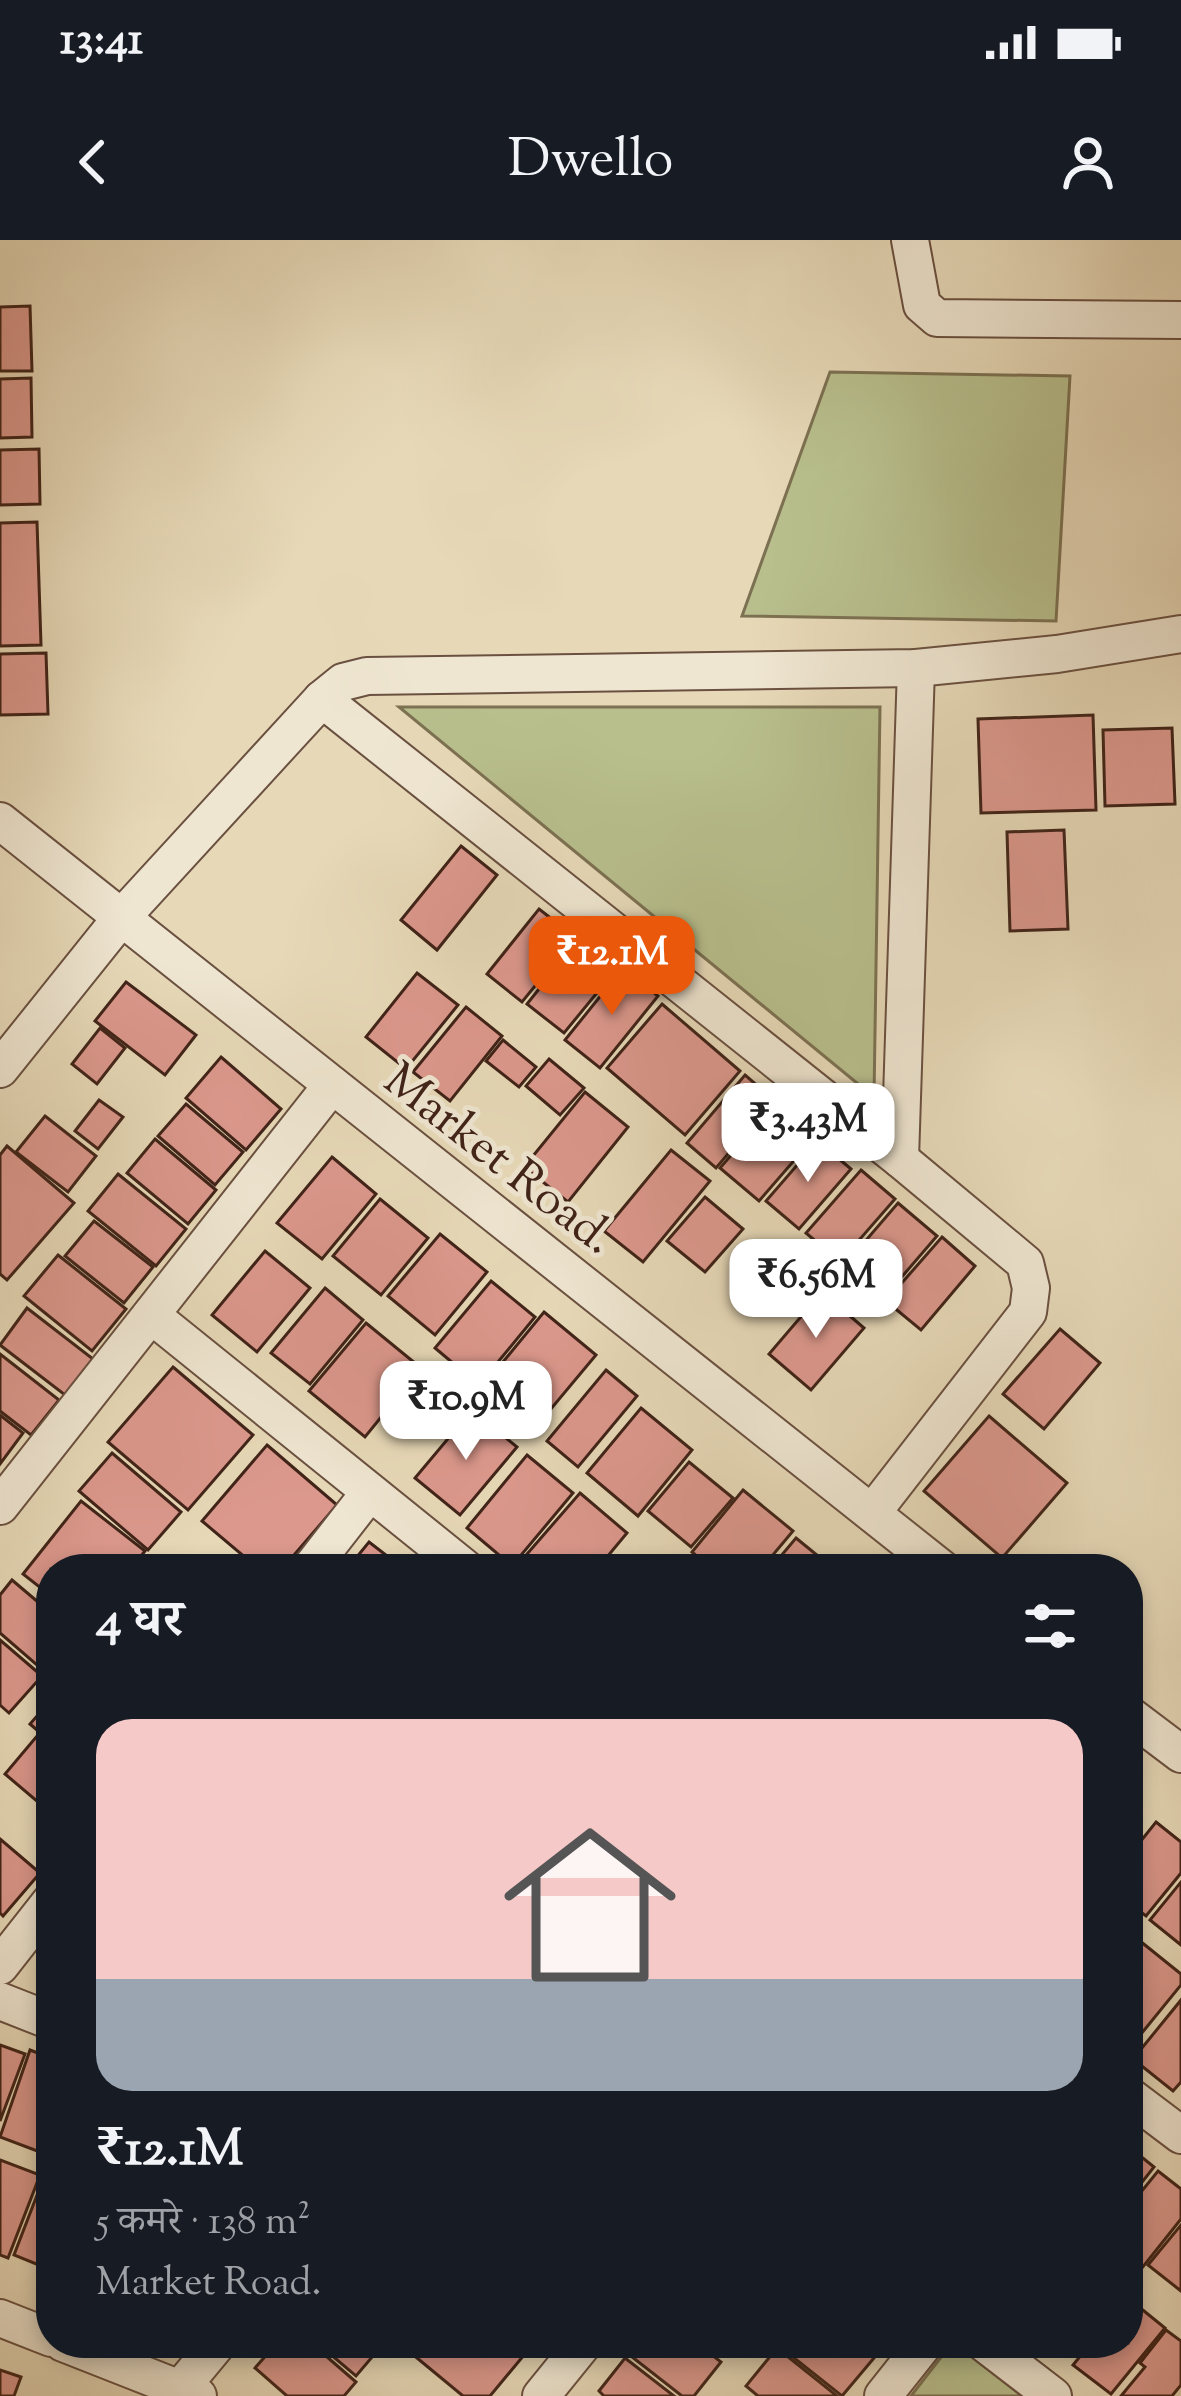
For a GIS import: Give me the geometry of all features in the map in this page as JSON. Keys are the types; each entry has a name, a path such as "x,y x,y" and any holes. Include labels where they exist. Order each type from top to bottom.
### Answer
{"street":[{"path":"910,240 922,305 937,318 1181,320"},
{"path":"0,1070 121,918 322,699 343,682 367,676 916,668 1057,654 1181,634"},
{"path":"900,1159 916,668"},
{"path":"322,699 1025,1263 1031,1288 1028,1312 872,1513"},
{"name":"Market Road.","path":"0,821 923,1554"},
{"path":"0,1506 332,1085"},
{"path":"151,1315 447,1554"},
{"path":"322,1554 370,1492"},
{"path":"1143,1725 1181,1754"},
{"path":"0,1966 36,1920"},
{"path":"0,2001 36,2015"},
{"path":"1143,2106 1181,2135"},
{"path":"0,2318 36,2332"},
{"path":"101,2358 189,2393 209,2358"},
{"path":"542,2396 572,2358"},
{"path":"883,2396 913,2358"},
{"path":"1004,2358 1053,2396"}],"green space":[{"path":"830,372 1070,376 1056,621 742,616"},
{"path":"399,707 880,707 874,1097"},
{"path":"940,2358 973,2358 1022,2396 911,2396"}],"building":[{"path":"30,306 32,371 0,371 0,307"},
{"path":"31,378 32,437 0,438 0,379"},
{"path":"39,449 40,504 0,505 0,450"},
{"path":"37,522 41,645 0,646 0,523"},
{"path":"46,653 48,714 0,715 0,654"},
{"path":"1093,715 1096,810 981,813 978,719"},
{"path":"1172,728 1175,804 1105,806 1103,730"},
{"path":"1064,830 1068,929 1010,931 1007,832"},
{"path":"461,846 497,875 437,950 401,920"},
{"path":"539,909 575,937 522,1002 487,974"},
{"path":"582,935 619,966 564,1033 527,1004"},
{"path":"623,968 658,996 600,1068 565,1040"},
{"path":"417,973 458,1005 406,1069 366,1037"},
{"path":"126,982 196,1035 165,1075 95,1021"},
{"path":"662,1004 740,1071 685,1135 607,1068"},
{"path":"466,1007 502,1036 450,1101 413,1072"},
{"path":"100,1028 125,1048 97,1084 72,1064"},
{"path":"503,1040 536,1067 519,1087 486,1061"},
{"path":"221,1057 281,1109 246,1150 186,1098"},
{"path":"549,1059 584,1088 560,1115 526,1086"},
{"path":"745,1075 774,1100 716,1168 687,1143"},
{"path":"585,1092 628,1127 568,1202 524,1167"},
{"path":"99,1100 123,1117 98,1149 75,1131"},
{"path":"186,1104 243,1152 215,1185 158,1136"},
{"path":"772,1108 811,1141 759,1201 720,1168"},
{"path":"45,1116 96,1156 68,1192 16,1152"},
{"path":"155,1139 216,1190 188,1224 127,1173"},
{"path":"818,1141 851,1169 799,1229 766,1201"},
{"path":"7,1146 74,1203 7,1280 0,1274 0,1155"},
{"path":"671,1150 710,1181 643,1262 604,1231"},
{"path":"332,1157 376,1194 322,1259 277,1223"},
{"path":"861,1170 895,1199 840,1262 806,1233"},
{"path":"118,1174 186,1229 156,1266 88,1211"},
{"path":"705,1197 743,1229 705,1272 667,1241"},
{"path":"380,1199 428,1238 381,1295 333,1256"},
{"path":"898,1203 937,1236 887,1294 849,1260"},
{"path":"94,1221 153,1267 124,1303 65,1256"},
{"path":"440,1234 487,1272 435,1335 388,1296"},
{"path":"942,1237 975,1266 921,1330 886,1301"},
{"path":"265,1251 310,1288 257,1352 212,1315"},
{"path":"58,1255 126,1309 92,1351 24,1296"},
{"path":"491,1281 535,1317 479,1385 435,1348"},
{"path":"325,1288 363,1320 310,1384 271,1353"},
{"path":"822,1292 864,1328 811,1390 769,1354"},
{"path":"27,1308 93,1359 65,1395 0,1345"},
{"path":"544,1312 596,1355 535,1428 484,1385"},
{"path":"366,1323 421,1368 365,1437 309,1391"},
{"path":"1060,1329 1100,1363 1044,1429 1003,1394"},
{"path":"0,1354 59,1400 31,1435 0,1411"},
{"path":"173,1367 253,1435 188,1510 108,1442"},
{"path":"606,1370 637,1396 578,1467 547,1441"},
{"path":"641,1408 692,1450 638,1516 587,1473"},
{"path":"472,1410 517,1447 460,1515 415,1478"},
{"path":"0,1415 23,1433 0,1464"},
{"path":"989,1416 1067,1483 1005,1554 997,1554 924,1491"},
{"path":"267,1445 337,1505 295,1554 241,1554 202,1521"},
{"path":"112,1453 181,1512 148,1550 79,1491"},
{"path":"527,1455 573,1493 522,1554 498,1554 467,1528"},
{"path":"689,1462 733,1498 691,1547 648,1511"},
{"path":"743,1490 793,1531 774,1554 692,1552"},
{"path":"580,1493 627,1533 610,1554 527,1554"},
{"path":"81,1501 145,1551 143,1554 39,1554"},
{"path":"796,1538 816,1554 783,1554"},
{"path":"369,1542 385,1554 359,1554"},
{"path":"36,1558 36,1584 23,1574"},
{"path":"12,1580 36,1600 36,1664 0,1633 0,1595"},
{"path":"0,1640 36,1671 36,1683 9,1713 0,1705"},
{"path":"36,1737 36,1800 5,1774"},
{"path":"1156,1822 1181,1842 1181,1873 1146,1916 1143,1914 1143,1838"},
{"path":"0,1839 36,1870 36,1878 3,1916"},
{"path":"1181,1882 1181,1945 1150,1920"},
{"path":"1143,1943 1181,1974 1181,1985 1143,2032"},
{"path":"1181,2000 1181,2082 1173,2091 1143,2067 1143,2047"},
{"path":"0,2045 25,2054 0,2121"},
{"path":"30,2050 36,2052 36,2150 0,2137"},
{"path":"1143,2158 1154,2167 1143,2181"},
{"path":"0,2160 36,2174 36,2185 8,2258 0,2255"},
{"path":"1158,2171 1181,2189 1181,2219 1143,2267 1143,2190"},
{"path":"36,2198 36,2264 14,2255"},
{"path":"1181,2225 1181,2291 1148,2265"},
{"path":"1143,2310 1165,2328 1143,2355"},
{"path":"1166,2330 1181,2341 1181,2385 1172,2396 1121,2396 1145,2367 1140,2363"},
{"path":"264,2358 328,2358 356,2382 344,2396 287,2396 255,2368"},
{"path":"335,2358 371,2358 356,2376"},
{"path":"417,2358 522,2358 490,2396 463,2396"},
{"path":"625,2358 674,2396 604,2396 599,2391"},
{"path":"633,2358 716,2358 721,2362 694,2396 682,2396"},
{"path":"769,2358 790,2358 837,2396 758,2396 746,2386"},
{"path":"794,2358 874,2358 842,2396"},
{"path":"1079,2358 1140,2358 1111,2394 1073,2365"},
{"path":"0,2370 21,2377 14,2396 0,2396"}]}
